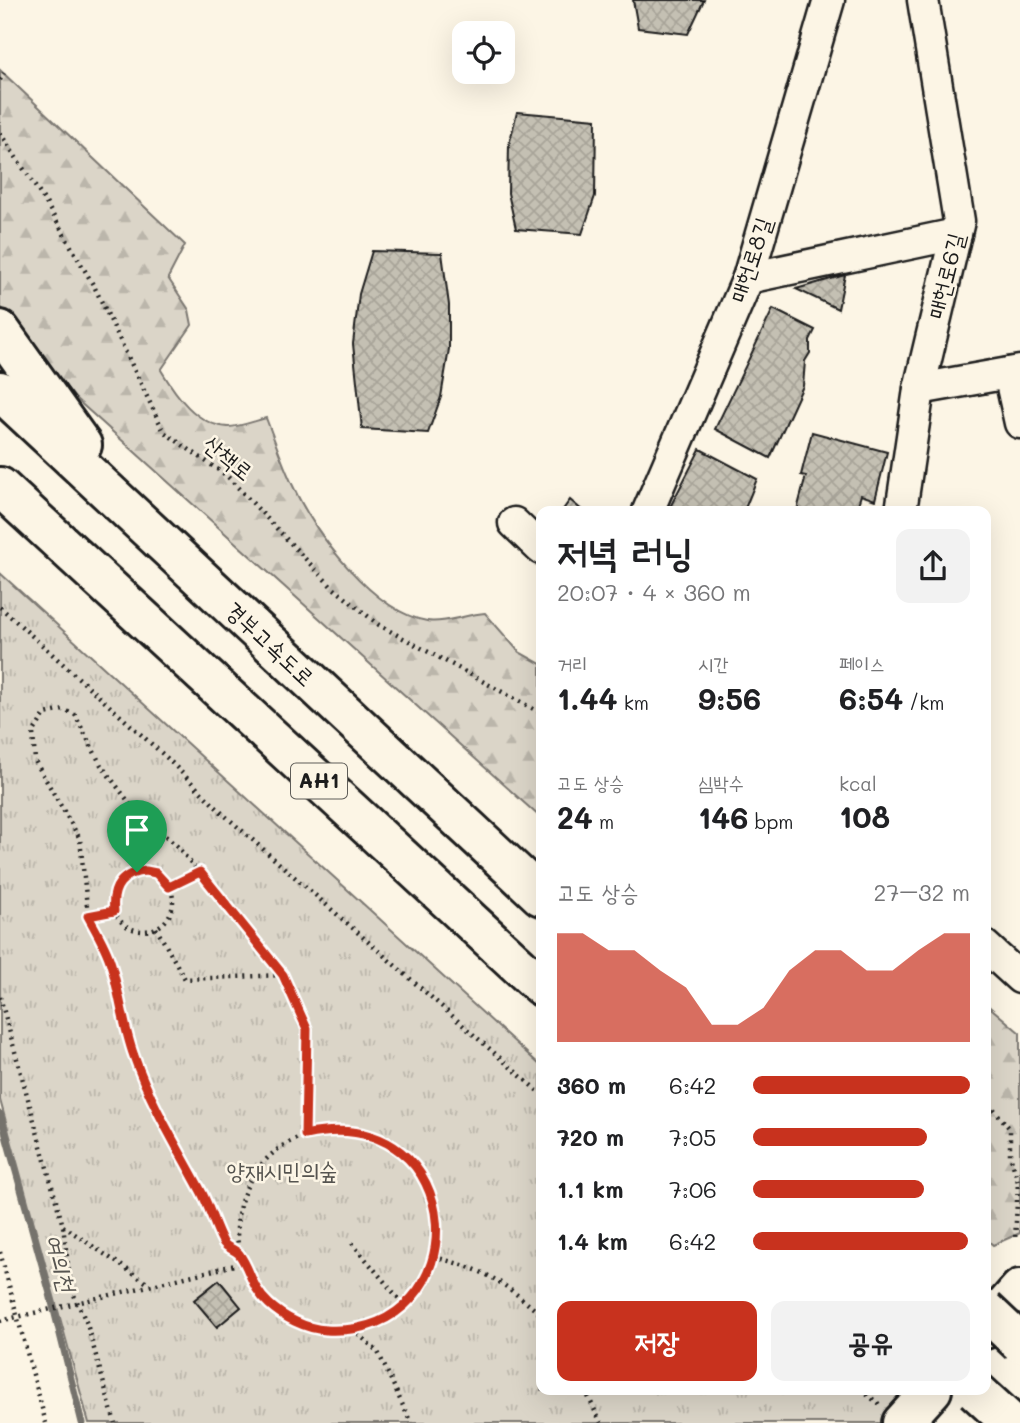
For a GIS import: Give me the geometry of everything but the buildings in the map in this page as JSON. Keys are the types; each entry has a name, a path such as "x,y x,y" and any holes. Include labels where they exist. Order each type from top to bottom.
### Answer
{"main road":[{"path":"0,330 132,515"},
{"name":"경부고속도로","path":"0,391 536,891"},
{"name":"AH1","path":"0,487 536,981"},
{"path":"0,507 98,577"},
{"path":"991,1322 1020,1289"},
{"path":"991,1316 1020,1343"},
{"path":"902,1423 927,1395"},
{"path":"980,1395 1011,1423"}],"street":[{"name":"매헌로8길","path":"650,506 748,278 829,0"},
{"name":"매헌로6길","path":"902,506 919,389 959,221 923,0"},
{"path":"748,278 956,234"},
{"path":"919,389 1014,372 1020,423"},
{"path":"514,523 536,544"},
{"path":"991,951 1020,978"}],"path":[{"path":"0,80 4,73"},
{"name":"산책로","path":"0,133 46,203 94,288 128,351 164,432 227,476 331,586 379,625 536,710"},
{"path":"0,607 167,758 222,813 536,1090"},
{"path":"239,1253 224,1244 203,1195 149,1097 118,1004 111,964 88,916 80,839 35,761 33,733 45,715 64,710 75,715 101,765 134,809 177,846 283,975 307,1029 305,1135"},
{"path":"137,872 156,873 169,887 173,905 164,922 156,928 136,930 119,920 114,911 115,891 128,875 137,872"},
{"path":"169,887 200,872"},
{"path":"88,916 114,911"},
{"path":"156,928 185,979 283,975"},
{"path":"0,997 62,1226 75,1303 87,1324 115,1423"},
{"path":"991,1105 1010,1129 1010,1155 1018,1182 1015,1241"},
{"path":"331,1129 359,1132 384,1141 407,1157 424,1178 434,1203 438,1230 434,1258 422,1283 404,1305 380,1321 352,1329 323,1330 294,1321 269,1304 250,1281 239,1253 236,1223 242,1195 257,1169 278,1148 305,1135 331,1129"},
{"path":"62,1226 151,1285"},
{"path":"352,1243 404,1305"},
{"path":"0,1252 46,1423"},
{"path":"434,1258 476,1267 510,1288 536,1311"},
{"path":"0,1321 243,1263"},
{"path":"352,1329 378,1352 411,1423"},
{"path":"587,1395 601,1423"}],"green space":[{"path":"0,70 185,245 168,278 189,310 192,325 161,370 188,407 206,421 228,427 266,418 290,480 316,527 348,568 387,603 407,615 427,621 485,613 519,652 536,661 536,813 75,398 0,306"},
{"name":"양재시민의숲","path":"0,573 536,1061 536,1395 901,1395 932,1423 89,1423 0,1100"},
{"path":"991,1008 1020,1033 1020,1233 993,1245"}],"waterway":[{"name":"여의천","path":"0,1114 49,1290 82,1423"}],"route":[{"path":"137,872 156,873 169,887 200,872 283,975 307,1029 305,1135 331,1129 359,1132 384,1141 407,1157 424,1178 434,1203 438,1230 434,1258 422,1283 404,1305 380,1321 352,1329 323,1330 294,1321 269,1304 250,1281 239,1253 224,1244 203,1195 149,1097 118,1004 111,964 88,916 114,911 113,900 120,881 137,872"}]}
